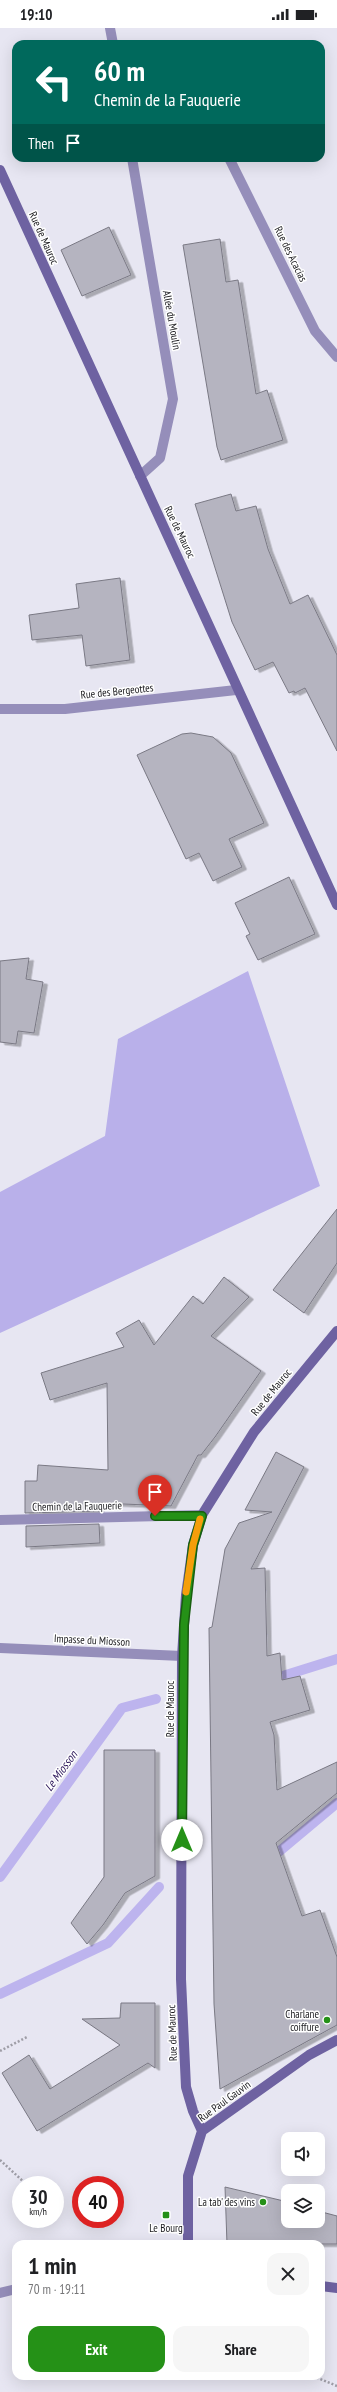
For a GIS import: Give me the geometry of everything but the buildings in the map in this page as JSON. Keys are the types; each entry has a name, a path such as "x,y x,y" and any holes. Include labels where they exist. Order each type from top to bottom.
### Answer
{"street":[{"path":"110,28 112,40"},
{"name":"Allée du Moulin","path":"133,162 173,399 160,458 140,476"},
{"name":"Rue des Acacias","path":"232,162 315,331 337,357"},
{"name":"Rue de Mauroc","path":"0,170 193,588 236,690 337,905"},
{"name":"Rue des Bergeottes","path":"0,709 65,709 236,690"},
{"name":"Rue de Mauroc","path":"202,2131 193,2111 186,2087 183,2010 182,1656 186,1595 193,1545 202,1516 254,1432 337,1331"},
{"name":"Chemin de la Fauquerie","path":"0,1520 202,1516"},
{"name":"Impasse du Miosson","path":"0,1648 182,1656"},
{"name":"Rue Paul Gauvin","path":"188,2240 188,2176 202,2131 309,2055 337,2040"},
{"path":"325,2286 337,2288"},
{"path":"0,2293 12,2290"}],"path":[{"path":"0,2051 26,2037"},
{"path":"0,2160 17,2176"},
{"path":"323,2380 337,2386"}],"shaded area":[{"path":"248,971 320,1186 0,1333 0,1192 105,1136 118,1039"}],"waterway":[{"name":"Le Miosson","path":"270,1680 337,1659"},
{"name":"Le Miosson","path":"0,1877 122,1708 156,1699"},
{"path":"269,1860 337,1803"},
{"path":"0,1994 108,1943 159,1887"}],"slow traffic":[{"path":"186,1592 193,1545 200,1519"}],"place":[{"name":"Charlane coiffure","path":"327,2020"},
{"name":"La tab' des vins","path":"263,2202"},
{"name":"Le Bourg","path":"166,2215"}],"route":[{"path":"155,1516 202,1516 193,1545 186,1595 182,1656 182,1840"}]}
